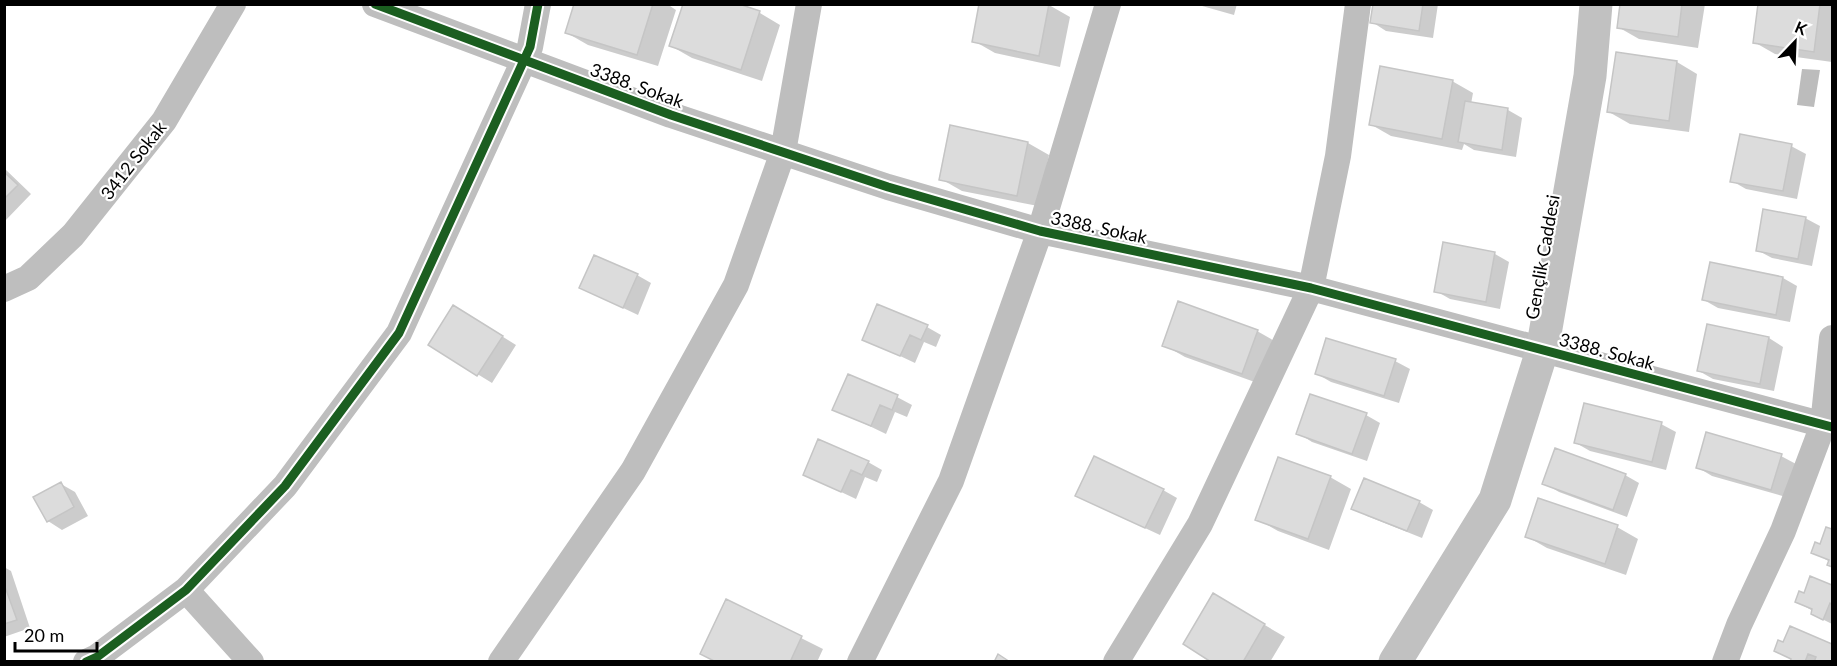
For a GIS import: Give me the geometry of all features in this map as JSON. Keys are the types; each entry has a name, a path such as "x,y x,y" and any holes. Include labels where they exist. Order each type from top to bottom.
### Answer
{"street":[{"name":"3412 Sokak","path":"4,289 28,278 73,235 164,121 233,4"},
{"name":"3388. Sokak","path":"375,4 671,115 888,187 1040,231 1311,288 1828,426"},
{"path":"86,662 97,657 186,590 285,486 399,333 530,47 538,4"},
{"path":"501,662 633,471 731,296 783,152 809,4"},
{"path":"860,662 951,481 1040,231 1108,4"},
{"path":"1116,662 1200,524 1311,288 1338,156 1358,4"},
{"name":"Gençlik Caddesi","path":"1395,662 1495,501 1542,351 1590,76 1596,4"},
{"path":"1725,662 1739,625 1828,426 1833,338"},
{"path":"186,590 251,662"}],"shaded area":[{"path":"1802,69 1820,70 1814,107 1797,105"}],"building":[{"path":"574,4 653,4 637,55 565,33"},
{"path":"683,4 739,4 760,11 741,70 669,46"},
{"path":"979,4 1049,4 1039,56 972,42"},
{"path":"1373,4 1423,4 1419,31 1370,23"},
{"path":"1620,4 1682,4 1678,37 1617,28"},
{"path":"1758,4 1820,4 1814,52 1753,43"},
{"path":"1616,52 1677,61 1669,121 1607,112"},
{"path":"1380,66 1453,80 1442,139 1369,125"},
{"path":"1465,101 1508,108 1502,150 1458,142"},
{"path":"950,125 1028,142 1017,196 939,180"},
{"path":"1740,134 1792,144 1783,191 1730,182"},
{"path":"4,172 18,185 4,199"},
{"path":"1763,209 1806,217 1798,259 1756,251"},
{"path":"1443,242 1495,252 1486,302 1434,292"},
{"path":"594,255 638,274 623,308 579,288"},
{"path":"1710,262 1783,277 1776,315 1702,300"},
{"path":"1178,301 1258,330 1242,374 1162,346"},
{"path":"877,304 928,325 921,340 910,335 900,356 862,340"},
{"path":"453,305 503,336 477,376 428,345"},
{"path":"1707,324 1769,337 1760,384 1697,371"},
{"path":"1326,338 1396,359 1384,396 1315,374"},
{"path":"848,374 898,395 892,410 880,405 871,426 832,410"},
{"path":"1310,394 1367,413 1352,454 1296,434"},
{"path":"1584,403 1662,422 1652,462 1574,443"},
{"path":"1706,432 1782,454 1771,490 1696,468"},
{"path":"818,439 869,461 862,475 851,470 841,492 803,475"},
{"path":"1555,448 1626,474 1613,510 1542,484"},
{"path":"1094,456 1164,489 1145,528 1075,496"},
{"path":"1278,457 1331,476 1308,539 1255,520"},
{"path":"1364,478 1420,501 1407,531 1351,509"},
{"path":"61,482 74,507 47,522 33,497"},
{"path":"1538,498 1618,525 1605,564 1525,537"},
{"path":"1826,527 1832,529 1832,567 1827,565 1829,560 1811,553 1815,542 1820,544"},
{"path":"1810,576 1832,585 1832,605 1830,603 1823,620 1811,614 1812,609 1795,602 1799,591 1804,593"},
{"path":"4,584 17,620 4,624"},
{"path":"1213,593 1265,624 1243,662 1211,662 1183,644"},
{"path":"726,599 802,636 790,662 716,662 700,654"},
{"path":"1790,626 1832,644 1832,662 1814,662 1816,657 1808,654 1805,662 1790,662 1791,659 1774,651 1778,640 1783,642"},
{"path":"998,654 1010,662 994,662"}],"cycle path":[{"path":"375,4 671,115 888,187 1040,231 1311,288 1832,427"},
{"path":"86,662 97,657 186,590 285,486 399,333 530,47 538,4"}]}
